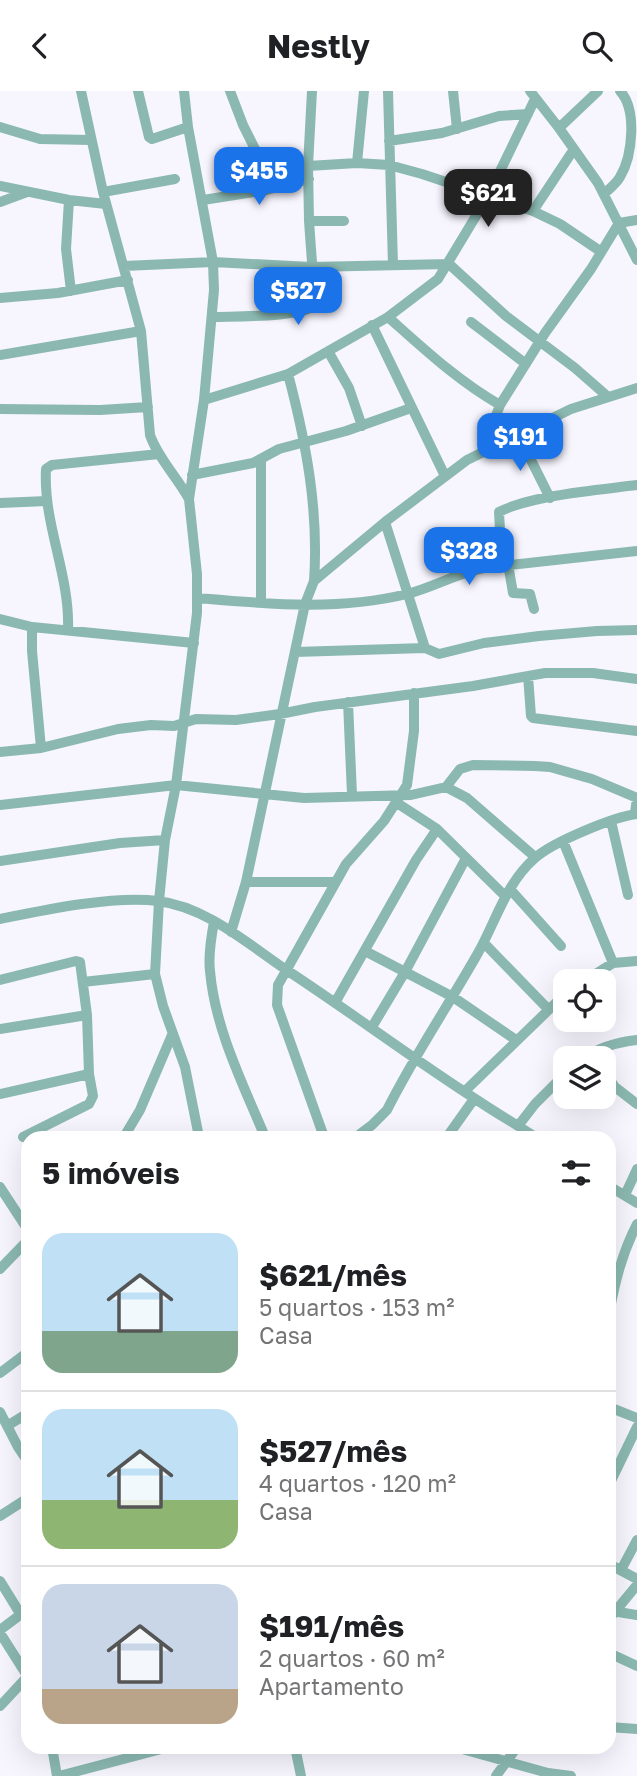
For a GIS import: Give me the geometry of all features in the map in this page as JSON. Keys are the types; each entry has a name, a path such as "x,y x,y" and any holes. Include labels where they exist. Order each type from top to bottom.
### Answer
{"street":[{"path":"81,91 104,198 141,331 150,435 188,499"},
{"path":"138,91 149,137 152,139 188,127"},
{"path":"184,91 213,262 213,317 204,400 188,499 198,598 176,786 165,840 155,974 185,1067 198,1131"},
{"path":"230,91 259,157 266,190"},
{"path":"213,317 261,316 309,310 315,304 311,267 308,166 312,91"},
{"path":"357,163 364,91"},
{"path":"388,91 393,265"},
{"path":"453,91 457,129"},
{"path":"559,128 598,91"},
{"path":"604,194 618,180 630,142 634,114 630,103 620,91"},
{"path":"532,95 559,128 604,194 637,260"},
{"path":"204,400 288,374 388,317 438,279 488,196 528,114 532,95"},
{"path":"389,141 457,129 499,116 528,114"},
{"path":"0,127 40,139 90,140"},
{"path":"534,211 574,149"},
{"path":"308,166 357,163 389,165 534,211 600,251"},
{"path":"0,186 69,200 104,198 175,179"},
{"path":"203,200 266,190 309,179"},
{"path":"0,202 28,191"},
{"path":"69,200 66,249 71,291"},
{"path":"491,447 494,421 500,405 539,342 591,269 619,223 637,220"},
{"path":"309,221 344,221"},
{"path":"124,266 213,262 311,267 449,264 539,342 607,396"},
{"path":"0,298 71,291 128,280"},
{"path":"388,317 452,374 500,405"},
{"path":"471,322 526,364"},
{"path":"372,325 445,476"},
{"path":"0,355 141,331"},
{"path":"328,351 354,397 362,426"},
{"path":"231,932 246,882 305,604 314,581 316,558 313,504 304,442 288,374"},
{"path":"314,581 445,476 491,447 571,409 637,388"},
{"path":"0,409 100,410 148,407"},
{"path":"192,475 253,463 279,449 362,426 411,408"},
{"path":"519,434 550,498"},
{"path":"68,629 69,609 47,501 48,466 159,454"},
{"path":"261,460 261,601"},
{"path":"534,609 530,594 513,593 505,565 499,512 550,498 637,485"},
{"path":"0,503 47,501"},
{"path":"385,522 410,593 425,647"},
{"path":"198,598 341,605 410,593 462,572 637,551"},
{"path":"0,619 32,627 194,643"},
{"path":"32,627 41,748"},
{"path":"295,652 425,647 439,654 484,643 539,636 637,631"},
{"path":"0,752 41,748 118,729 151,725 174,726 196,719 236,720 528,676 568,672 637,679"},
{"path":"528,676 533,719 637,731"},
{"path":"322,1131 277,1005 278,985 346,864 400,799 410,775 414,693"},
{"path":"348,702 352,796"},
{"path":"0,805 176,786 263,796 400,799 446,787 460,769 473,765 550,767 592,779 637,798 636,813 563,841 535,857 508,892 484,943 382,1117 364,1131"},
{"path":"446,787 467,798 535,857"},
{"path":"400,799 508,892 561,946"},
{"path":"611,821 628,895"},
{"path":"335,1001 436,829"},
{"path":"0,861 120,843 165,840"},
{"path":"563,841 613,963"},
{"path":"372,1027 405,972 466,858"},
{"path":"246,882 335,882"},
{"path":"0,919 98,903 159,901 180,906 231,932 524,1131"},
{"path":"214,922 209,968 215,1002 263,1131"},
{"path":"484,943 548,1009"},
{"path":"365,951 453,997 516,1039"},
{"path":"0,980 78,961 81,965 87,1015 89,1074 93,1093 89,1104 35,1131"},
{"path":"604,969 613,963 637,961"},
{"path":"83,982 155,974"},
{"path":"465,1091 553,1005"},
{"path":"0,1029 87,1015"},
{"path":"128,1131 140,1110 173,1035"},
{"path":"616,1047 637,1039"},
{"path":"0,1094 89,1074"},
{"path":"518,1126 553,1086"},
{"path":"616,1088 637,1104"},
{"path":"451,1131 474,1099"},
{"path":"625,1195 637,1169"},
{"path":"0,1187 21,1219"},
{"path":"616,1190 637,1203"},
{"path":"616,1284 623,1254 637,1224"},
{"path":"0,1269 21,1250"},
{"path":"0,1373 21,1357"},
{"path":"616,1410 637,1418"},
{"path":"0,1412 21,1449"},
{"path":"8,1426 21,1418"},
{"path":"616,1470 637,1427"},
{"path":"0,1501 3,1514 21,1502"},
{"path":"621,1570 637,1540"},
{"path":"616,1568 637,1579"},
{"path":"0,1581 21,1607"},
{"path":"616,1608 637,1585"},
{"path":"616,1614 637,1615"},
{"path":"21,1615 0,1632 21,1665"},
{"path":"616,1656 637,1666"},
{"path":"0,1706 21,1684"},
{"path":"616,1728 637,1730"},
{"path":"53,1754 58,1776 142,1754"},
{"path":"296,1754 301,1776"},
{"path":"480,1754 548,1773 571,1776"},
{"path":"496,1776 512,1754"}]}
